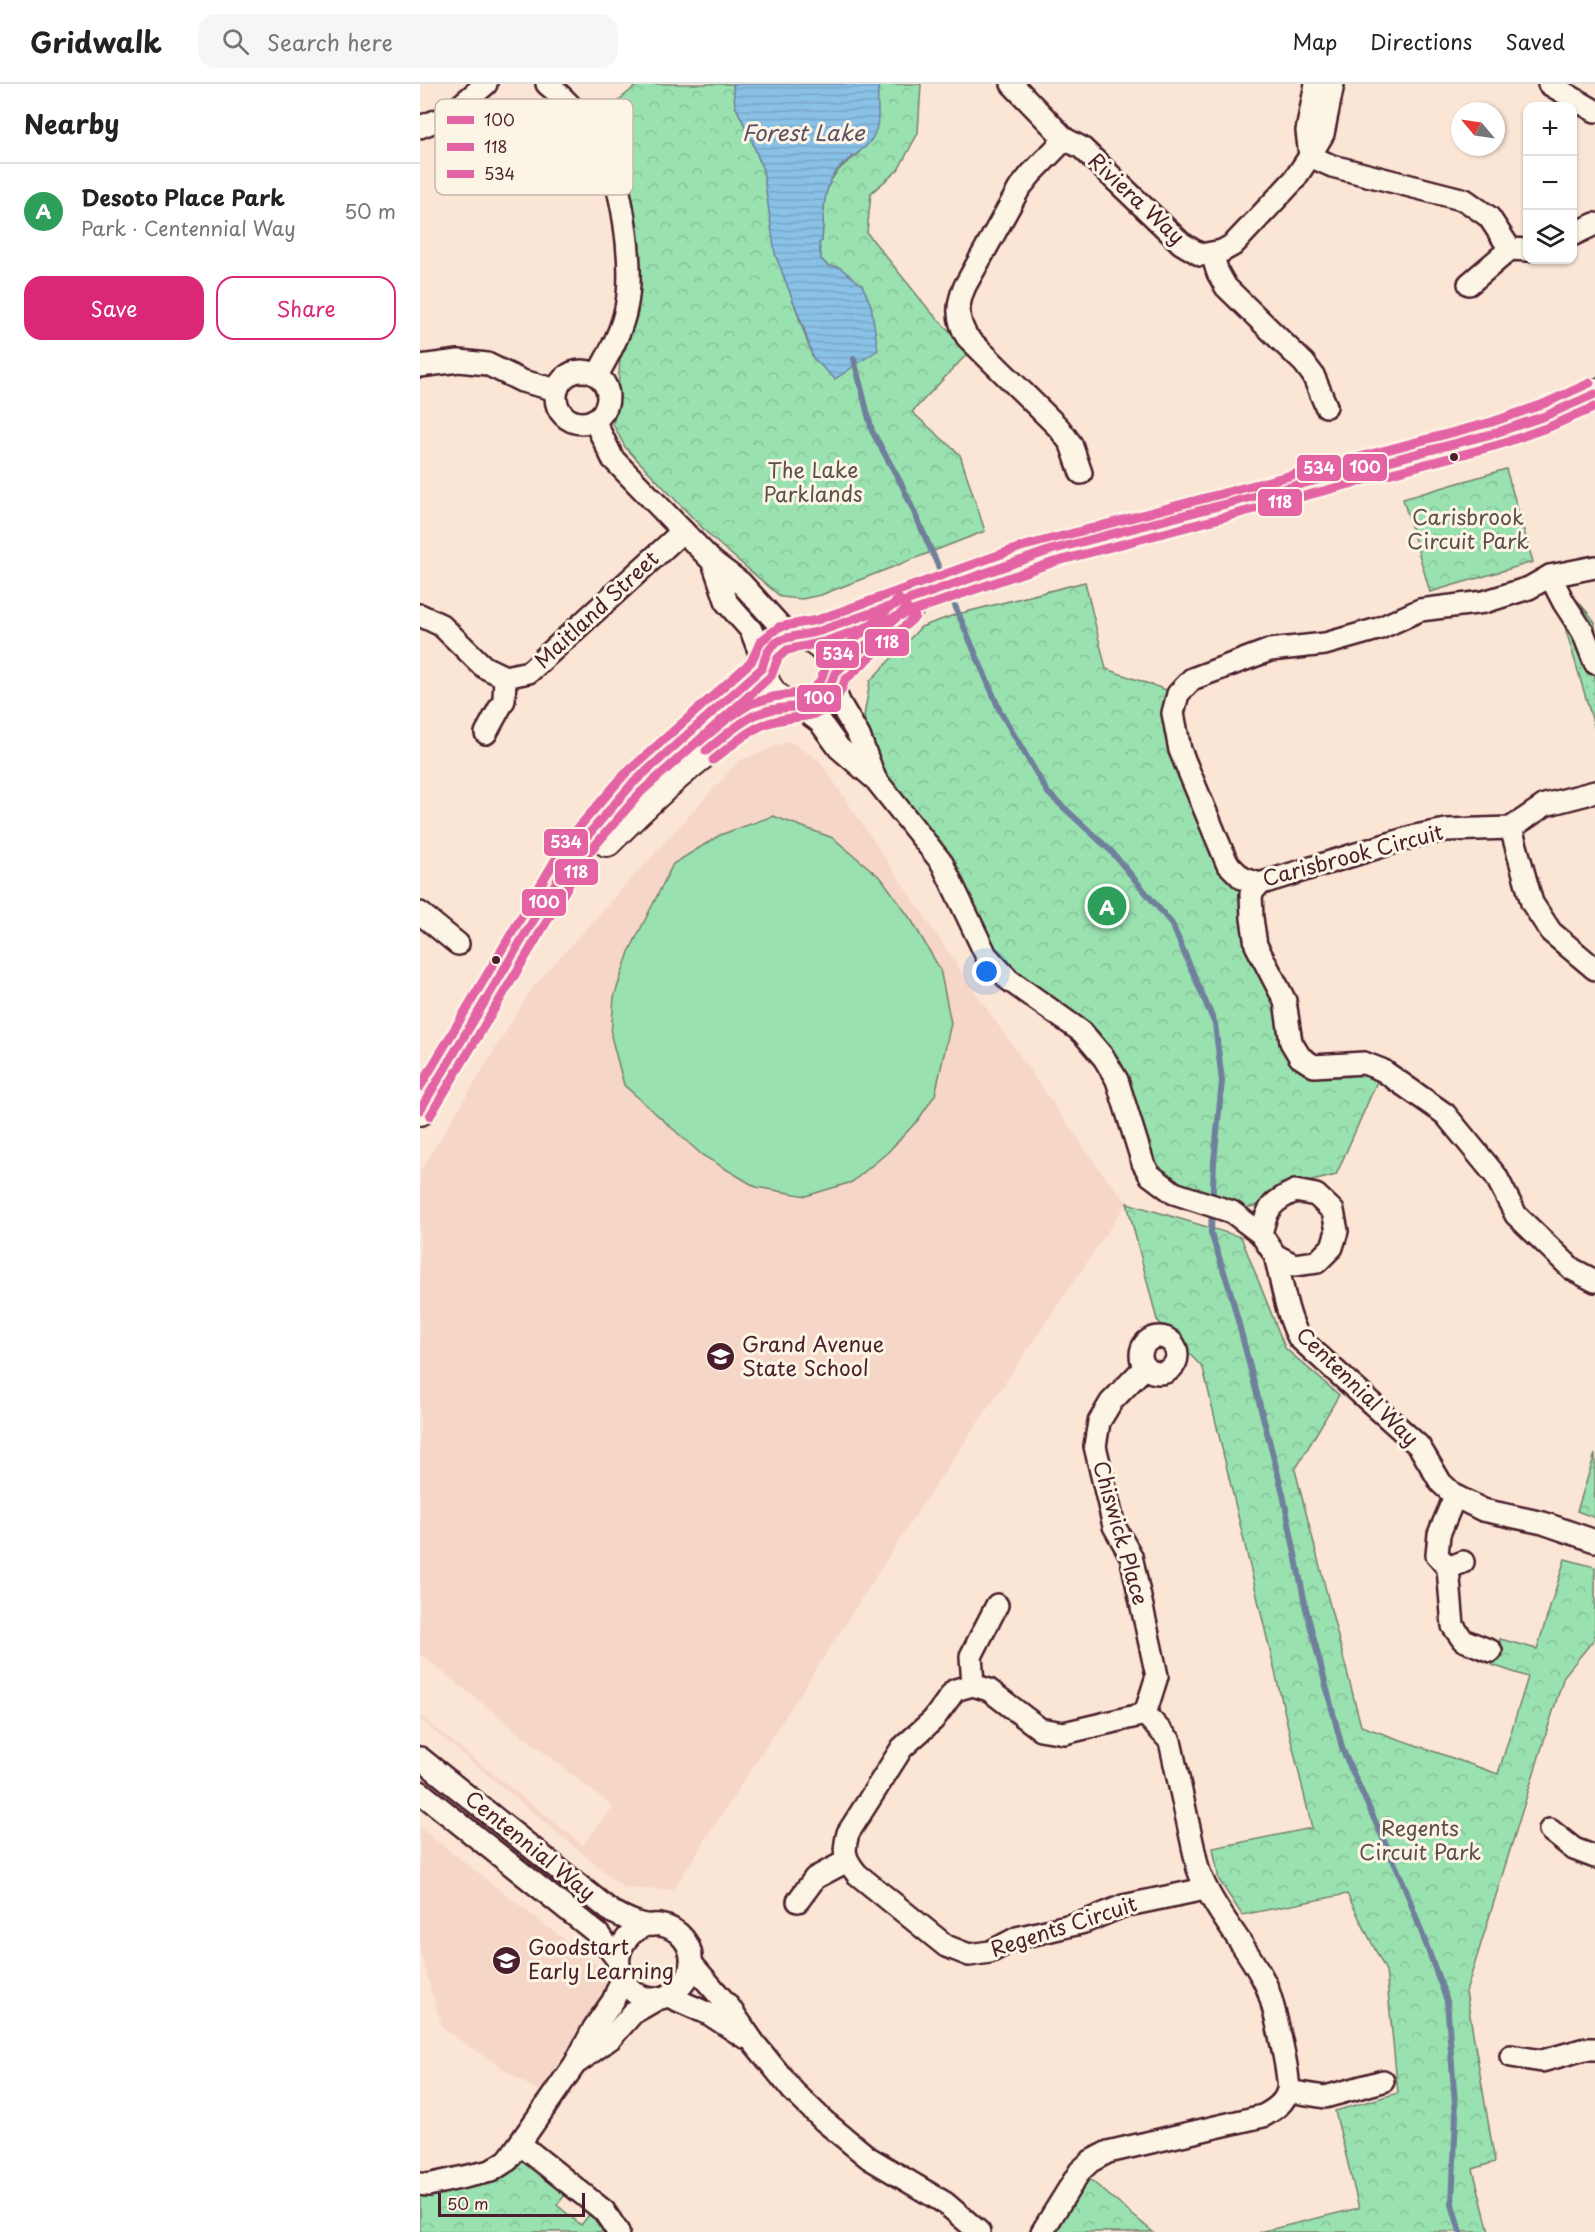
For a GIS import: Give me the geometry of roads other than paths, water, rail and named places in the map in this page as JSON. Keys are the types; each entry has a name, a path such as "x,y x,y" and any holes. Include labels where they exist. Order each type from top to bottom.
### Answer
{"street":[{"path":"468,99 486,84"},
{"path":"547,84 563,99"},
{"name":"Riviera Way","path":"1012,84 1065,139 1082,148 1181,243 1201,255 1212,254"},
{"path":"1310,156 1307,131 1316,84"},
{"path":"1326,406 1313,375 1304,363 1226,287 1218,273 1212,254 1233,245 1294,180 1323,134 1333,84"},
{"path":"1549,84 1595,111"},
{"path":"420,127 435,121"},
{"path":"1065,139 1019,189 965,286 959,298 958,311 959,321 967,337 1059,428 1071,444 1081,473"},
{"path":"1310,156 1332,166 1465,200 1489,217 1519,249 1469,284"},
{"path":"597,375 619,332 627,307 629,254 618,195"},
{"path":"1577,233 1595,224"},
{"path":"420,366 459,361 487,364 522,381 556,390"},
{"path":"581,371 597,375 603,381 608,398 602,415 594,420 578,423 569,420 558,408 556,390 566,376 581,371"},
{"path":"420,1110 576,849 632,784 763,664 774,644 980,572 1051,550 1495,432 1545,416 1595,394"},
{"path":"530,928 588,860 637,810 695,759 744,721 764,712 820,700 827,694 833,679 833,660 827,648 817,640 782,628 741,583 712,562 613,459 594,420"},
{"name":"Maitland Street","path":"506,677 529,672 683,531"},
{"path":"712,562 727,603 750,630 763,664 763,681 768,692 777,701 794,707"},
{"name":"Carisbrook Circuit","path":"1511,828 1446,830 1415,836 1259,884 1242,878 1227,863 1180,750 1173,713 1178,694 1192,679 1270,650 1325,644 1378,629 1420,610 1484,602 1529,588 1550,576 1595,567"},
{"path":"1550,576 1583,632 1595,663"},
{"path":"833,679 876,634 924,593"},
{"path":"420,615 441,625 483,667 506,677 504,700 486,733"},
{"name":"Centennial Way","path":"833,679 840,704 859,736 876,780"},
{"name":"Centennial Way","path":"794,707 820,722 839,748 876,780 942,863 986,955 1009,980 1082,1032 1104,1058 1117,1080 1143,1163 1150,1175 1174,1193 1226,1210 1261,1234 1275,1256 1290,1321 1299,1338 1419,1446 1442,1483 1455,1496 1483,1510 1543,1523 1595,1541"},
{"path":"1595,792 1545,805 1511,828 1532,903 1551,932 1595,969"},
{"path":"1259,884 1251,894 1256,945 1285,1001 1290,1042 1300,1057 1314,1066 1364,1063 1382,1070 1444,1114 1496,1176 1516,1215 1572,1269 1595,1281"},
{"path":"420,913 458,944"},
{"name":"Centennial Way","path":"1226,1210 1276,1200 1295,1191 1316,1194 1333,1211 1337,1232 1332,1247 1303,1276 1287,1301"},
{"path":"1261,1234 1265,1217 1276,1200"},
{"path":"1275,1256 1294,1265 1317,1262"},
{"name":"Chiswick Place","path":"1144,1366 1111,1402 1099,1422 1095,1446 1114,1526 1131,1556 1157,1676 1145,1714"},
{"path":"1455,1496 1439,1534 1437,1555 1456,1565 1454,1626 1463,1640 1491,1651"},
{"path":"973,1685 971,1656 997,1605"},
{"path":"798,1901 815,1878 847,1861 845,1846 848,1833 902,1748 933,1720 955,1690 973,1685 989,1690 1040,1729 1064,1733 1145,1714 1170,1741 1198,1869 1205,1889 1266,1985 1289,2074 1288,2091 1279,2106 1263,2116 1108,2152 1090,2161 1080,2171 1042,2232"},
{"name":"Centennial Way","path":"420,1758 612,1912 646,1925 657,1924 669,1927 678,1933 686,1942 691,1963 729,2007 754,2043 794,2091 824,2121 869,2158 945,2203 979,2232"},
{"name":"Centennial Way","path":"420,1792 598,1934 631,1990 644,1997 663,1997 709,2014 754,2043"},
{"path":"1550,1830 1574,1849 1595,1857"},
{"name":"Regents Circuit","path":"847,1861 856,1874 946,1946 969,1955 990,1952 1017,1938 1084,1922 1123,1906 1205,1889"},
{"path":"420,2184 428,2185 491,2171 508,2160 575,2064 594,2028 613,2001 620,1969 620,1948 635,1930 646,1925"},
{"path":"575,2064 611,2038 633,2013 684,1983 691,1963"},
{"path":"1511,2056 1542,2061 1585,2049 1595,2049"},
{"path":"1288,2091 1325,2097 1383,2081"},
{"path":"520,2144 604,2211 618,2232"}],"water":[{"name":"Forest Lake","path":"733,84 879,84 878,116 874,135 868,144 837,170 831,179 825,199 822,241 819,243 821,259 828,266 839,267 862,285 871,305 878,350 835,379 813,358 775,254 763,170 735,105"}],"waterway":[{"path":"854,359 872,431 902,485 944,579"},
{"path":"950,594 1000,711 1048,793 1111,851 1172,924 1215,1024 1222,1081 1214,1162 1211,1233 1230,1290 1283,1494 1306,1609 1343,1751 1403,1882 1447,2001 1456,2116 1452,2204 1460,2232"}],"place":[{"name":"Desoto Place Park","path":"1107,906"},
{"name":"Grand Avenue State School","path":"721,1357"},
{"name":"Goodstart Early Learning","path":"507,1960"}],"park label":[{"name":"The Lake Parklands","path":"813,483"},
{"name":"Carisbrook Circuit Park","path":"1468,530"},
{"name":"Regents Circuit Park","path":"1420,1841"}]}
